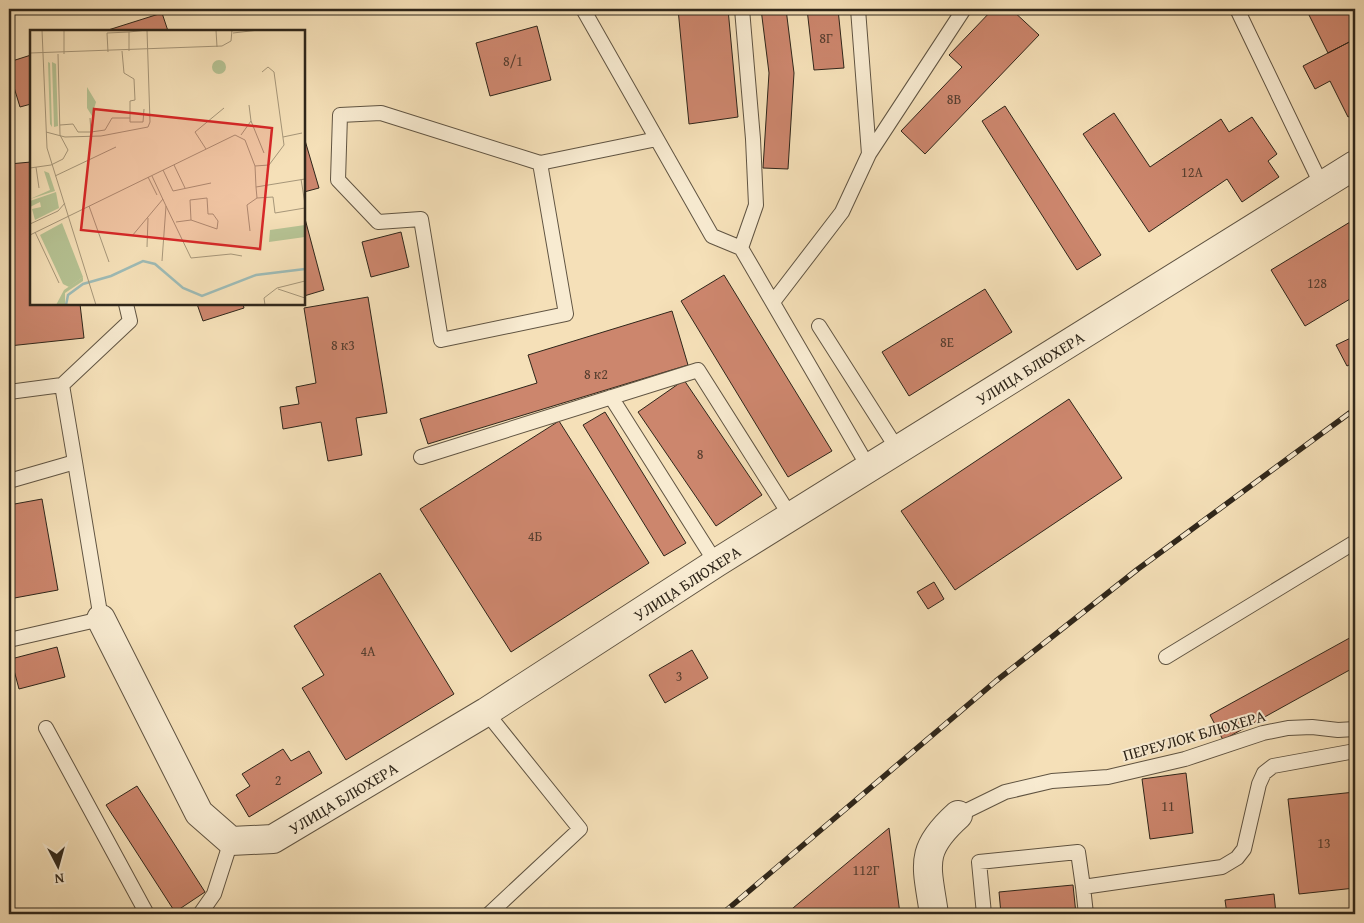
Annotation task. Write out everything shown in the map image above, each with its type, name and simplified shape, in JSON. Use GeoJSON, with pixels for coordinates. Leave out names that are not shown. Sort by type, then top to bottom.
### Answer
{"type":"FeatureCollection","features":[{"type":"Feature","properties":{"kind":"street","name":"УЛИЦА БЛЮХЕРА"},"geometry":{"type":"LineString","coordinates":[[231,841],[274,840],[486,712],[716,563],[1355,165]]}},
{"type":"Feature","properties":{"kind":"street"},"geometry":{"type":"LineString","coordinates":[[101,620],[199,813],[231,841]]}},
{"type":"Feature","properties":{"kind":"street"},"geometry":{"type":"LineString","coordinates":[[934,914],[927,868],[930,846],[942,829],[958,815]]}},
{"type":"Feature","properties":{"kind":"lane"},"geometry":{"type":"LineString","coordinates":[[583,9],[712,236],[741,248],[870,468]]}},
{"type":"Feature","properties":{"kind":"lane"},"geometry":{"type":"LineString","coordinates":[[741,248],[756,205],[753,139],[742,9]]}},
{"type":"Feature","properties":{"kind":"lane"},"geometry":{"type":"LineString","coordinates":[[858,9],[869,154]]}},
{"type":"Feature","properties":{"kind":"lane"},"geometry":{"type":"LineString","coordinates":[[773,302],[842,212],[869,154],[964,9]]}},
{"type":"Feature","properties":{"kind":"lane"},"geometry":{"type":"LineString","coordinates":[[1237,9],[1322,186]]}},
{"type":"Feature","properties":{"kind":"lane"},"geometry":{"type":"LineString","coordinates":[[540,163],[566,314],[441,340],[421,219],[378,222],[338,180],[340,115],[381,112],[540,163],[657,139]]}},
{"type":"Feature","properties":{"kind":"lane"},"geometry":{"type":"LineString","coordinates":[[9,392],[62,385],[130,321],[126,305]]}},
{"type":"Feature","properties":{"kind":"lane"},"geometry":{"type":"LineString","coordinates":[[819,326],[898,450]]}},
{"type":"Feature","properties":{"kind":"lane"},"geometry":{"type":"LineString","coordinates":[[421,457],[698,370],[791,516]]}},
{"type":"Feature","properties":{"kind":"lane"},"geometry":{"type":"LineString","coordinates":[[9,640],[101,620],[62,385]]}},
{"type":"Feature","properties":{"kind":"lane"},"geometry":{"type":"LineString","coordinates":[[611,397],[716,563]]}},
{"type":"Feature","properties":{"kind":"lane"},"geometry":{"type":"LineString","coordinates":[[9,481],[75,462]]}},
{"type":"Feature","properties":{"kind":"lane"},"geometry":{"type":"LineString","coordinates":[[1166,657],[1355,542]]}},
{"type":"Feature","properties":{"kind":"lane"},"geometry":{"type":"LineString","coordinates":[[486,712],[580,829],[489,914]]}},
{"type":"Feature","properties":{"kind":"lane"},"geometry":{"type":"LineString","coordinates":[[46,728],[148,914]]}},
{"type":"Feature","properties":{"kind":"lane","name":"ПЕРЕУЛОК БЛЮХЕРА"},"geometry":{"type":"LineString","coordinates":[[958,815],[1005,792],[1052,781],[1108,777],[1131,772],[1185,759],[1263,733],[1288,728],[1355,730]]}},
{"type":"Feature","properties":{"kind":"lane"},"geometry":{"type":"LineString","coordinates":[[1083,887],[1222,866],[1237,858],[1244,849],[1259,784],[1264,773],[1274,766],[1355,752]]}},
{"type":"Feature","properties":{"kind":"lane"},"geometry":{"type":"LineString","coordinates":[[200,914],[214,894],[231,841]]}},
{"type":"Feature","properties":{"kind":"lane"},"geometry":{"type":"LineString","coordinates":[[984,914],[979,862],[1078,852],[1086,914]]}},
{"type":"Feature","properties":{"kind":"building"},"geometry":{"type":"Polygon","coordinates":[[[678,9],[728,9],[738,117],[689,124],[678,9]]]}},
{"type":"Feature","properties":{"kind":"building"},"geometry":{"type":"Polygon","coordinates":[[[761,9],[786,9],[794,73],[788,169],[763,168],[769,73],[761,9]]]}},
{"type":"Feature","properties":{"kind":"building"},"geometry":{"type":"Polygon","coordinates":[[[807,9],[838,9],[844,68],[814,70],[807,9]]]}},
{"type":"Feature","properties":{"kind":"building"},"geometry":{"type":"Polygon","coordinates":[[[993,9],[1011,9],[1039,35],[925,154],[901,131],[962,67],[949,55],[993,9]]]}},
{"type":"Feature","properties":{"kind":"building"},"geometry":{"type":"Polygon","coordinates":[[[1306,9],[1355,9],[1355,39],[1328,53],[1306,9]]]}},
{"type":"Feature","properties":{"kind":"building"},"geometry":{"type":"Polygon","coordinates":[[[162,13],[168,30],[108,30],[162,13]]]}},
{"type":"Feature","properties":{"kind":"building"},"geometry":{"type":"Polygon","coordinates":[[[537,26],[551,80],[490,96],[476,43],[537,26]]]}},
{"type":"Feature","properties":{"kind":"building"},"geometry":{"type":"Polygon","coordinates":[[[1355,39],[1355,114],[1348,117],[1330,81],[1315,89],[1303,66],[1355,39]]]}},
{"type":"Feature","properties":{"kind":"building"},"geometry":{"type":"Polygon","coordinates":[[[30,55],[30,104],[20,107],[9,71],[9,62],[30,55]]]}},
{"type":"Feature","properties":{"kind":"building"},"geometry":{"type":"Polygon","coordinates":[[[1005,106],[1101,255],[1077,270],[982,121],[1005,106]]]}},
{"type":"Feature","properties":{"kind":"building"},"geometry":{"type":"Polygon","coordinates":[[[1114,113],[1150,167],[1221,119],[1229,132],[1252,117],[1277,154],[1268,161],[1279,177],[1242,202],[1227,179],[1149,232],[1083,134],[1114,113]]]}},
{"type":"Feature","properties":{"kind":"building"},"geometry":{"type":"Polygon","coordinates":[[[305,140],[319,188],[305,192],[305,140]]]}},
{"type":"Feature","properties":{"kind":"building"},"geometry":{"type":"Polygon","coordinates":[[[30,162],[30,305],[80,305],[84,338],[9,346],[9,164],[30,162]]]}},
{"type":"Feature","properties":{"kind":"building"},"geometry":{"type":"Polygon","coordinates":[[[305,219],[324,290],[305,296],[305,219]]]}},
{"type":"Feature","properties":{"kind":"building"},"geometry":{"type":"Polygon","coordinates":[[[1355,219],[1355,296],[1305,326],[1271,270],[1355,219]]]}},
{"type":"Feature","properties":{"kind":"building"},"geometry":{"type":"Polygon","coordinates":[[[401,232],[409,267],[371,277],[362,242],[401,232]]]}},
{"type":"Feature","properties":{"kind":"building"},"geometry":{"type":"Polygon","coordinates":[[[724,275],[832,451],[788,477],[681,301],[724,275]]]}},
{"type":"Feature","properties":{"kind":"building"},"geometry":{"type":"Polygon","coordinates":[[[985,289],[1012,332],[909,396],[882,352],[985,289]]]}},
{"type":"Feature","properties":{"kind":"building"},"geometry":{"type":"Polygon","coordinates":[[[368,297],[387,413],[356,418],[362,455],[328,461],[321,422],[283,429],[280,407],[299,404],[296,387],[316,383],[304,308],[368,297]]]}},
{"type":"Feature","properties":{"kind":"building"},"geometry":{"type":"Polygon","coordinates":[[[197,305],[243,305],[244,308],[203,321],[197,305]]]}},
{"type":"Feature","properties":{"kind":"building"},"geometry":{"type":"Polygon","coordinates":[[[672,311],[688,365],[428,444],[420,419],[537,383],[528,355],[672,311]]]}},
{"type":"Feature","properties":{"kind":"building"},"geometry":{"type":"Polygon","coordinates":[[[1355,336],[1355,362],[1347,366],[1336,345],[1355,336]]]}},
{"type":"Feature","properties":{"kind":"building"},"geometry":{"type":"Polygon","coordinates":[[[684,380],[762,495],[716,526],[638,412],[684,380]]]}},
{"type":"Feature","properties":{"kind":"building"},"geometry":{"type":"Polygon","coordinates":[[[1069,399],[1122,478],[955,590],[901,511],[1069,399]]]}},
{"type":"Feature","properties":{"kind":"building"},"geometry":{"type":"Polygon","coordinates":[[[605,412],[686,543],[664,556],[583,425],[605,412]]]}},
{"type":"Feature","properties":{"kind":"building"},"geometry":{"type":"Polygon","coordinates":[[[559,421],[649,563],[511,652],[420,509],[559,421]]]}},
{"type":"Feature","properties":{"kind":"building"},"geometry":{"type":"Polygon","coordinates":[[[42,499],[58,590],[9,599],[9,505],[42,499]]]}},
{"type":"Feature","properties":{"kind":"building"},"geometry":{"type":"Polygon","coordinates":[[[380,573],[454,694],[346,760],[302,688],[324,675],[294,626],[380,573]]]}},
{"type":"Feature","properties":{"kind":"building"},"geometry":{"type":"Polygon","coordinates":[[[934,582],[944,599],[928,609],[917,592],[934,582]]]}},
{"type":"Feature","properties":{"kind":"building"},"geometry":{"type":"Polygon","coordinates":[[[1355,635],[1355,667],[1223,740],[1210,715],[1355,635]]]}},
{"type":"Feature","properties":{"kind":"building"},"geometry":{"type":"Polygon","coordinates":[[[57,647],[65,677],[19,689],[11,659],[57,647]]]}},
{"type":"Feature","properties":{"kind":"building"},"geometry":{"type":"Polygon","coordinates":[[[692,650],[708,678],[665,703],[649,675],[692,650]]]}},
{"type":"Feature","properties":{"kind":"building"},"geometry":{"type":"Polygon","coordinates":[[[283,749],[291,761],[309,751],[322,773],[249,817],[236,795],[250,786],[242,774],[283,749]]]}},
{"type":"Feature","properties":{"kind":"building"},"geometry":{"type":"Polygon","coordinates":[[[1186,773],[1193,833],[1150,839],[1142,779],[1186,773]]]}},
{"type":"Feature","properties":{"kind":"building"},"geometry":{"type":"Polygon","coordinates":[[[137,786],[205,892],[175,912],[106,805],[137,786]]]}},
{"type":"Feature","properties":{"kind":"building"},"geometry":{"type":"Polygon","coordinates":[[[1355,792],[1355,888],[1299,894],[1288,799],[1355,792]]]}},
{"type":"Feature","properties":{"kind":"building"},"geometry":{"type":"Polygon","coordinates":[[[889,828],[900,914],[787,914],[787,913],[889,828]]]}},
{"type":"Feature","properties":{"kind":"building"},"geometry":{"type":"Polygon","coordinates":[[[1073,885],[1076,914],[1001,914],[999,892],[1073,885]]]}},
{"type":"Feature","properties":{"kind":"building"},"geometry":{"type":"Polygon","coordinates":[[[1274,894],[1276,914],[1227,914],[1225,900],[1274,894]]]}},
{"type":"Feature","properties":{"kind":"railway"},"geometry":{"type":"LineString","coordinates":[[722,914],[996,681],[1138,569],[1355,409]]}}]}
